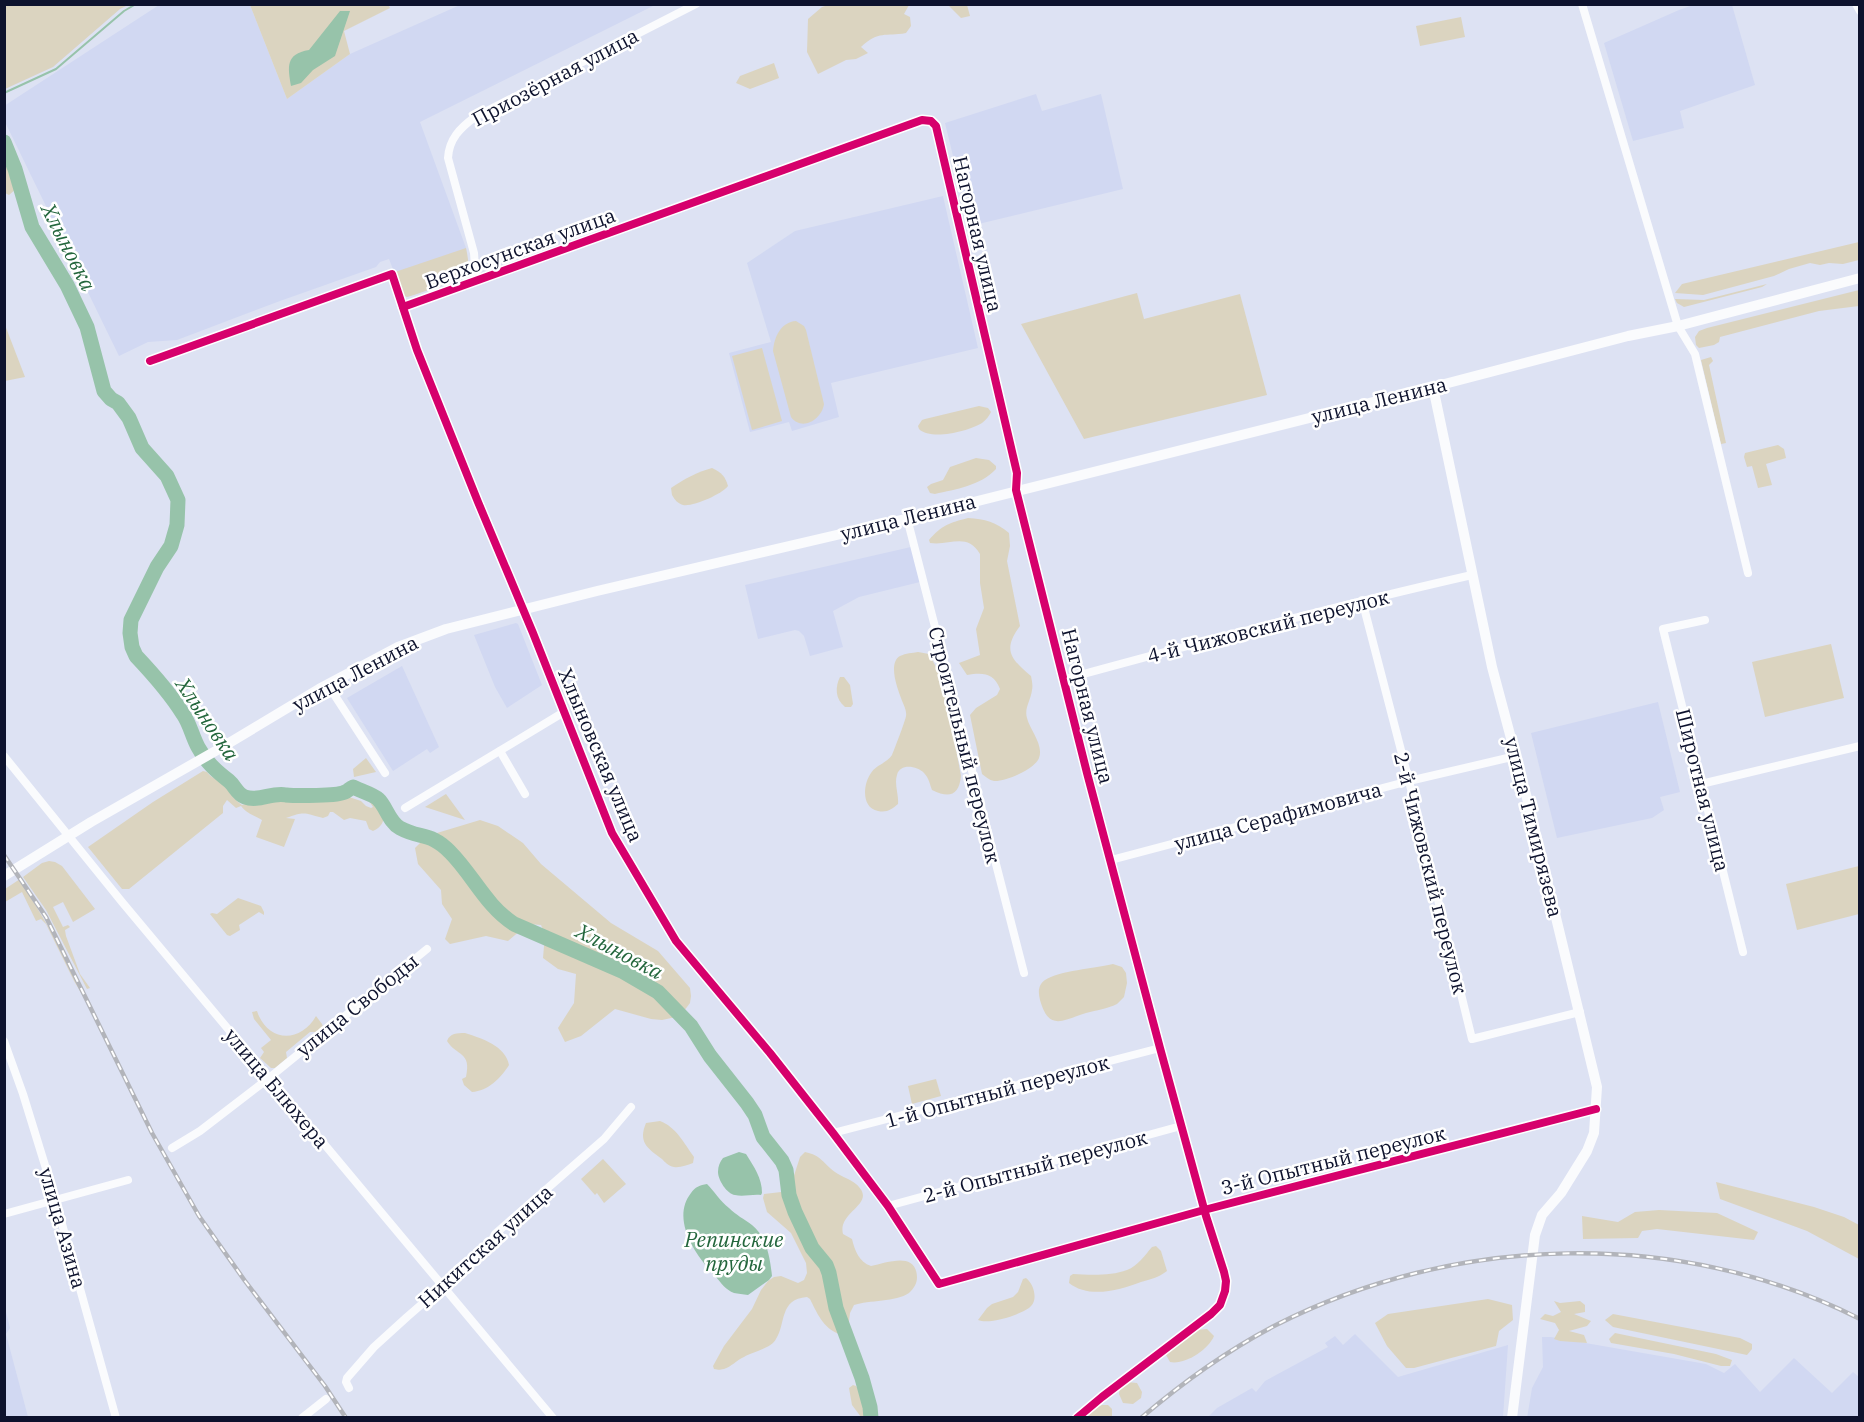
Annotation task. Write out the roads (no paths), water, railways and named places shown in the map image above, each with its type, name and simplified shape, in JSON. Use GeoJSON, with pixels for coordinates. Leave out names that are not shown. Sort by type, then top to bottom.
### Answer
{"type":"FeatureCollection","features":[{"type":"Feature","properties":{"kind":"main road","name":"улица Ленина"},"geometry":{"type":"LineString","coordinates":[[4,876],[328,685],[409,643],[446,629],[907,518],[1628,336],[1678,326],[1860,278]]}},
{"type":"Feature","properties":{"kind":"main road","name":"улица Тимирязева"},"geometry":{"type":"LineString","coordinates":[[1433,387],[1492,667],[1597,1087],[1594,1133],[1587,1151],[1562,1193],[1542,1215],[1535,1235],[1512,1418]]}},
{"type":"Feature","properties":{"kind":"street","name":"Приозёрная улица"},"geometry":{"type":"LineString","coordinates":[[476,281],[474,253],[448,158],[453,139],[461,128],[475,117],[696,4]]}},
{"type":"Feature","properties":{"kind":"street"},"geometry":{"type":"LineString","coordinates":[[1582,4],[1678,326],[1695,354],[1748,573]]}},
{"type":"Feature","properties":{"kind":"street"},"geometry":{"type":"LineString","coordinates":[[1856,4],[1860,11]]}},
{"type":"Feature","properties":{"kind":"street","name":"Верхосунская улица"},"geometry":{"type":"LineString","coordinates":[[150,360],[392,274],[403,307],[922,120]]}},
{"type":"Feature","properties":{"kind":"street","name":"Нагорная улица"},"geometry":{"type":"LineString","coordinates":[[922,120],[931,120],[936,126],[1017,473],[1016,490],[1160,1048],[1204,1210],[1226,1281],[1220,1305],[1212,1314],[1102,1396],[1077,1418]]}},
{"type":"Feature","properties":{"kind":"street","name":"Хлыновская улица"},"geometry":{"type":"LineString","coordinates":[[403,307],[417,350],[612,833],[676,941],[770,1053],[833,1133],[888,1206],[939,1284]]}},
{"type":"Feature","properties":{"kind":"street","name":"Строительный переулок"},"geometry":{"type":"LineString","coordinates":[[907,518],[1024,973]]}},
{"type":"Feature","properties":{"kind":"street","name":"4-й Чижовский переулок"},"geometry":{"type":"LineString","coordinates":[[1065,679],[1362,600],[1472,575]]}},
{"type":"Feature","properties":{"kind":"street","name":"2-й Чижовский переулок"},"geometry":{"type":"LineString","coordinates":[[1362,600],[1472,1039],[1580,1012]]}},
{"type":"Feature","properties":{"kind":"street","name":"Широтная улица"},"geometry":{"type":"LineString","coordinates":[[1705,620],[1663,629],[1743,952]]}},
{"type":"Feature","properties":{"kind":"street"},"geometry":{"type":"LineString","coordinates":[[328,685],[385,773]]}},
{"type":"Feature","properties":{"kind":"street"},"geometry":{"type":"LineString","coordinates":[[405,808],[564,712]]}},
{"type":"Feature","properties":{"kind":"street"},"geometry":{"type":"LineString","coordinates":[[1701,784],[1860,746]]}},
{"type":"Feature","properties":{"kind":"street"},"geometry":{"type":"LineString","coordinates":[[500,751],[525,794]]}},
{"type":"Feature","properties":{"kind":"street","name":"улица Блюхера"},"geometry":{"type":"LineString","coordinates":[[4,756],[552,1418]]}},
{"type":"Feature","properties":{"kind":"street","name":"улица Серафимовича"},"geometry":{"type":"LineString","coordinates":[[1112,860],[1409,781],[1516,756]]}},
{"type":"Feature","properties":{"kind":"street","name":"улица Свободы"},"geometry":{"type":"LineString","coordinates":[[172,1148],[200,1131],[427,949]]}},
{"type":"Feature","properties":{"kind":"street","name":"улица Азина"},"geometry":{"type":"LineString","coordinates":[[4,1041],[23,1094],[55,1200],[116,1418]]}},
{"type":"Feature","properties":{"kind":"street","name":"1-й Опытный переулок"},"geometry":{"type":"LineString","coordinates":[[833,1133],[1160,1048]]}},
{"type":"Feature","properties":{"kind":"street","name":"Никитская улица"},"geometry":{"type":"LineString","coordinates":[[349,1388],[347,1378],[374,1347],[490,1245],[495,1234],[604,1139],[631,1107]]}},
{"type":"Feature","properties":{"kind":"street","name":"3-й Опытный переулок"},"geometry":{"type":"LineString","coordinates":[[939,1284],[1204,1210],[1596,1109]]}},
{"type":"Feature","properties":{"kind":"street","name":"2-й Опытный переулок"},"geometry":{"type":"LineString","coordinates":[[888,1206],[1182,1126]]}},
{"type":"Feature","properties":{"kind":"street"},"geometry":{"type":"LineString","coordinates":[[4,1214],[128,1180]]}},
{"type":"Feature","properties":{"kind":"street"},"geometry":{"type":"LineString","coordinates":[[302,1418],[326,1399]]}},
{"type":"Feature","properties":{"kind":"water"},"geometry":{"type":"Polygon","coordinates":[[[340,11],[350,11],[335,56],[313,70],[301,83],[291,86],[289,67],[292,58],[309,50],[340,11]]]}},
{"type":"Feature","properties":{"kind":"water","name":"Репинские пруды"},"geometry":{"type":"Polygon","coordinates":[[[739,1152],[746,1154],[757,1173],[761,1182],[761,1195],[732,1194],[721,1183],[718,1172],[721,1161],[739,1152]]]}},
{"type":"Feature","properties":{"kind":"water","name":"Репинские пруды"},"geometry":{"type":"Polygon","coordinates":[[[707,1184],[734,1213],[757,1230],[767,1248],[772,1276],[748,1295],[734,1293],[724,1286],[701,1259],[688,1238],[683,1215],[685,1204],[694,1189],[707,1184]]]}},
{"type":"Feature","properties":{"kind":"waterway"},"geometry":{"type":"LineString","coordinates":[[4,93],[56,69],[124,11],[136,4]]}},
{"type":"Feature","properties":{"kind":"waterway","name":"Хлыновка"},"geometry":{"type":"LineString","coordinates":[[4,142],[15,169],[32,227],[67,285],[87,327],[104,391],[118,403],[129,418],[142,448],[167,476],[178,500],[177,525],[171,546],[157,567],[131,620],[130,633],[136,656],[178,706],[204,757],[245,797],[334,794],[345,792],[353,787],[373,796],[381,802],[390,818],[400,828],[437,841],[443,846],[458,861],[495,908],[514,924],[622,971],[658,992],[691,1026],[710,1056],[747,1103],[755,1115],[763,1137],[782,1161],[795,1212],[812,1248],[826,1265],[829,1273],[836,1308],[862,1378],[871,1418]]}},
{"type":"Feature","properties":{"kind":"railway"},"geometry":{"type":"LineString","coordinates":[[4,855],[46,917],[152,1133],[199,1216],[325,1386],[346,1418]]}},
{"type":"Feature","properties":{"kind":"railway"},"geometry":{"type":"LineString","coordinates":[[1141,1418],[1206,1367],[1276,1325],[1345,1295],[1417,1273],[1492,1259],[1567,1253],[1643,1256],[1718,1268],[1790,1289],[1860,1319]]}}]}
